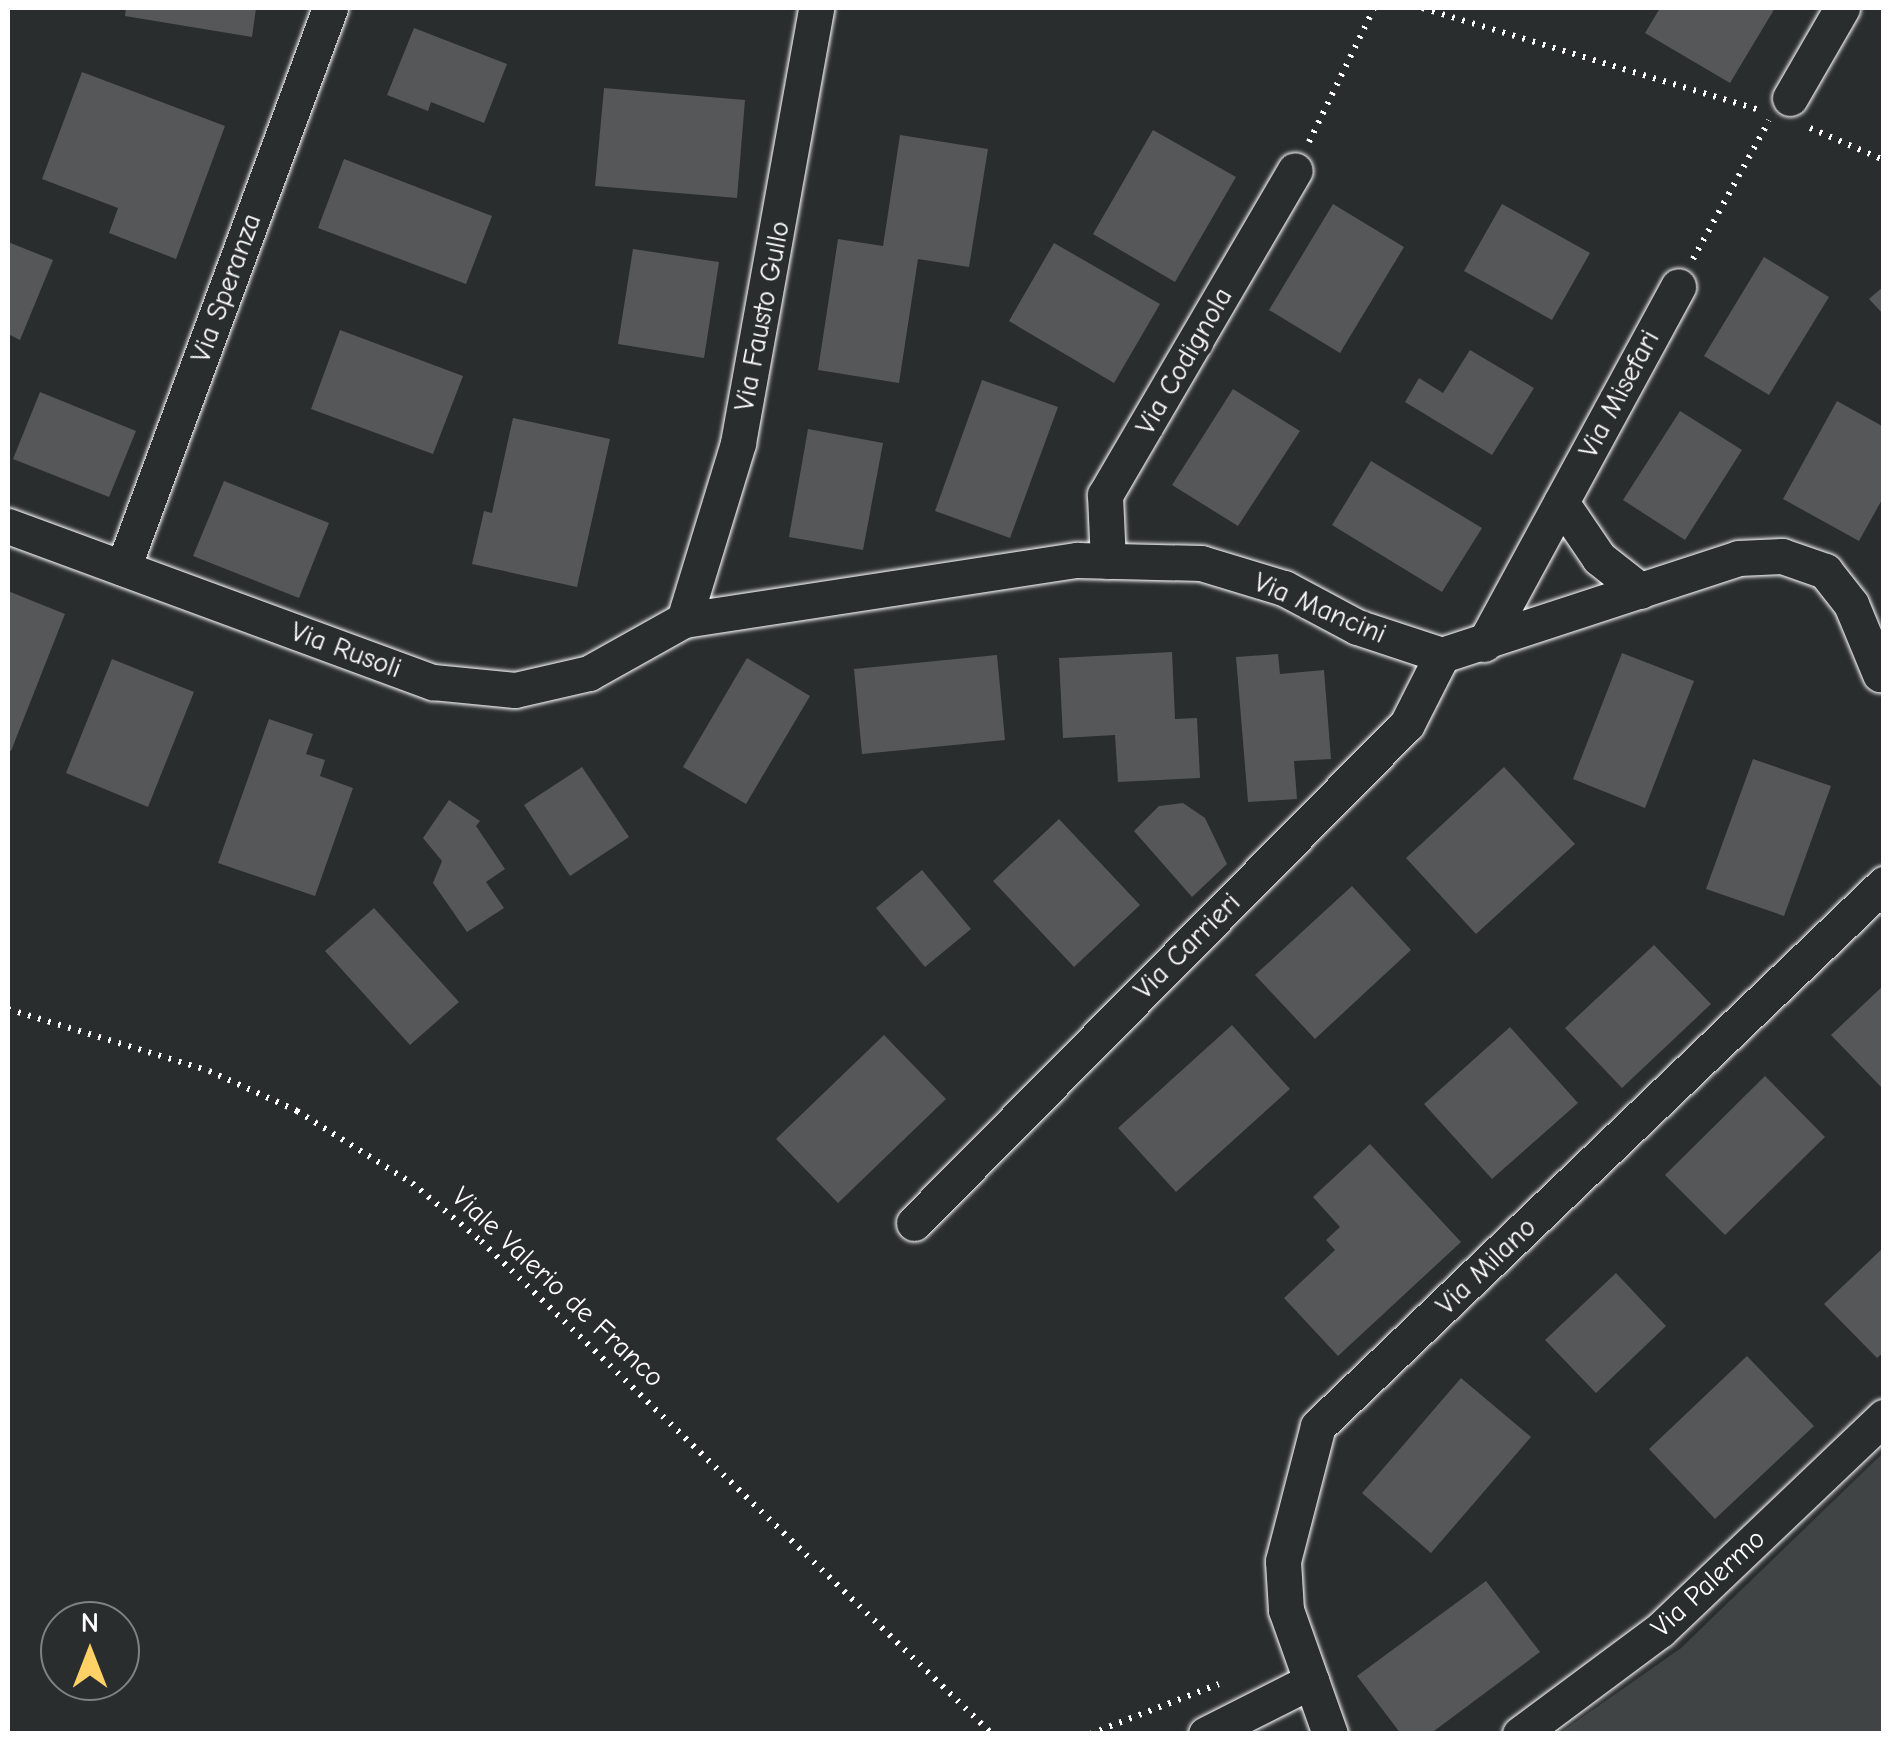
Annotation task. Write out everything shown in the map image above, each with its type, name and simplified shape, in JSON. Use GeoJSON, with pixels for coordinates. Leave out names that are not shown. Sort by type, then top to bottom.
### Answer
{"type":"FeatureCollection","features":[{"type":"Feature","properties":{"kind":"street","name":"Via Speranza"},"geometry":{"type":"LineString","coordinates":[[123,568],[330,8]]}},
{"type":"Feature","properties":{"kind":"street","name":"Via Fausto Gullo"},"geometry":{"type":"LineString","coordinates":[[684,620],[738,443],[816,8]]}},
{"type":"Feature","properties":{"kind":"street"},"geometry":{"type":"LineString","coordinates":[[1781,106],[1842,8]]}},
{"type":"Feature","properties":{"kind":"street","name":"Via Codignola"},"geometry":{"type":"LineString","coordinates":[[1108,561],[1106,495],[1295,170]]}},
{"type":"Feature","properties":{"kind":"street","name":"Via Misefari"},"geometry":{"type":"LineString","coordinates":[[1484,644],[1678,286]]}},
{"type":"Feature","properties":{"kind":"street"},"geometry":{"type":"LineString","coordinates":[[1561,502],[1599,558],[1641,592]]}},
{"type":"Feature","properties":{"kind":"street","name":"Via Rusoli"},"geometry":{"type":"LineString","coordinates":[[8,526],[434,682],[515,690],[588,672],[684,620]]}},
{"type":"Feature","properties":{"kind":"street"},"geometry":{"type":"LineString","coordinates":[[1442,655],[1738,558],[1782,556],[1825,570],[1852,604],[1882,678]]}},
{"type":"Feature","properties":{"kind":"street","name":"Via Mancini"},"geometry":{"type":"LineString","coordinates":[[684,620],[1108,561],[1201,562],[1284,588],[1357,627],[1442,655]]}},
{"type":"Feature","properties":{"kind":"street","name":"Via Carrieri"},"geometry":{"type":"LineString","coordinates":[[914,1223],[1406,724],[1442,655]]}},
{"type":"Feature","properties":{"kind":"street","name":"Via Milano"},"geometry":{"type":"LineString","coordinates":[[1330,1734],[1286,1610],[1283,1561],[1318,1426],[1884,884]]}},
{"type":"Feature","properties":{"kind":"street","name":"Via Palermo"},"geometry":{"type":"LineString","coordinates":[[1520,1734],[1660,1630],[1884,1417]]}},
{"type":"Feature","properties":{"kind":"street"},"geometry":{"type":"LineString","coordinates":[[1206,1734],[1311,1681]]}},
{"type":"Feature","properties":{"kind":"path"},"geometry":{"type":"LineString","coordinates":[[1295,170],[1374,8]]}},
{"type":"Feature","properties":{"kind":"path"},"geometry":{"type":"LineString","coordinates":[[1422,8],[1781,106]]}},
{"type":"Feature","properties":{"kind":"path"},"geometry":{"type":"LineString","coordinates":[[1678,286],[1763,131]]}},
{"type":"Feature","properties":{"kind":"path"},"geometry":{"type":"LineString","coordinates":[[1821,132],[1884,160]]}},
{"type":"Feature","properties":{"kind":"path","name":"Viale Valerio de Franco"},"geometry":{"type":"LineString","coordinates":[[8,1009],[209,1071],[297,1110],[412,1183],[481,1242],[992,1734]]}},
{"type":"Feature","properties":{"kind":"path"},"geometry":{"type":"LineString","coordinates":[[1090,1734],[1235,1678]]}},
{"type":"Feature","properties":{"kind":"shaded area"},"geometry":{"type":"Polygon","coordinates":[[[1883,1453],[1883,1733],[1560,1733],[1681,1648],[1883,1453]]]}},
{"type":"Feature","properties":{"kind":"building"},"geometry":{"type":"Polygon","coordinates":[[[126,8],[256,8],[252,37],[125,16],[126,8]]]}},
{"type":"Feature","properties":{"kind":"building"},"geometry":{"type":"Polygon","coordinates":[[[1660,8],[1775,8],[1730,83],[1645,33],[1660,8]]]}},
{"type":"Feature","properties":{"kind":"building"},"geometry":{"type":"Polygon","coordinates":[[[414,28],[507,64],[484,123],[431,102],[428,111],[387,95],[414,28]]]}},
{"type":"Feature","properties":{"kind":"building"},"geometry":{"type":"Polygon","coordinates":[[[82,72],[225,126],[176,259],[109,233],[118,208],[42,179],[82,72]]]}},
{"type":"Feature","properties":{"kind":"building"},"geometry":{"type":"Polygon","coordinates":[[[604,88],[745,100],[737,198],[595,186],[604,88]]]}},
{"type":"Feature","properties":{"kind":"building"},"geometry":{"type":"Polygon","coordinates":[[[1153,130],[1236,177],[1175,282],[1093,234],[1153,130]]]}},
{"type":"Feature","properties":{"kind":"building"},"geometry":{"type":"Polygon","coordinates":[[[900,135],[988,149],[969,267],[918,259],[899,383],[818,370],[838,239],[883,246],[900,135]]]}},
{"type":"Feature","properties":{"kind":"building"},"geometry":{"type":"Polygon","coordinates":[[[344,159],[492,216],[466,284],[318,228],[344,159]]]}},
{"type":"Feature","properties":{"kind":"building"},"geometry":{"type":"Polygon","coordinates":[[[1333,204],[1404,247],[1340,353],[1269,310],[1333,204]]]}},
{"type":"Feature","properties":{"kind":"building"},"geometry":{"type":"Polygon","coordinates":[[[1502,204],[1590,253],[1552,320],[1464,271],[1502,204]]]}},
{"type":"Feature","properties":{"kind":"building"},"geometry":{"type":"Polygon","coordinates":[[[8,242],[53,260],[20,340],[8,334],[8,242]]]}},
{"type":"Feature","properties":{"kind":"building"},"geometry":{"type":"Polygon","coordinates":[[[1054,243],[1160,304],[1114,383],[1009,321],[1054,243]]]}},
{"type":"Feature","properties":{"kind":"building"},"geometry":{"type":"Polygon","coordinates":[[[633,249],[719,262],[704,358],[618,344],[633,249]]]}},
{"type":"Feature","properties":{"kind":"building"},"geometry":{"type":"Polygon","coordinates":[[[1764,257],[1829,297],[1769,395],[1704,356],[1764,257]]]}},
{"type":"Feature","properties":{"kind":"building"},"geometry":{"type":"Polygon","coordinates":[[[1884,286],[1884,315],[1869,299],[1884,286]]]}},
{"type":"Feature","properties":{"kind":"building"},"geometry":{"type":"Polygon","coordinates":[[[340,330],[463,376],[433,454],[311,409],[340,330]]]}},
{"type":"Feature","properties":{"kind":"building"},"geometry":{"type":"Polygon","coordinates":[[[1470,350],[1534,388],[1492,455],[1405,402],[1419,378],[1443,393],[1470,350]]]}},
{"type":"Feature","properties":{"kind":"building"},"geometry":{"type":"Polygon","coordinates":[[[982,380],[1058,407],[1010,538],[935,511],[982,380]]]}},
{"type":"Feature","properties":{"kind":"building"},"geometry":{"type":"Polygon","coordinates":[[[1233,389],[1300,431],[1238,526],[1172,485],[1233,389]]]}},
{"type":"Feature","properties":{"kind":"building"},"geometry":{"type":"Polygon","coordinates":[[[40,392],[136,431],[109,497],[13,459],[40,392]]]}},
{"type":"Feature","properties":{"kind":"building"},"geometry":{"type":"Polygon","coordinates":[[[1837,401],[1884,427],[1884,496],[1859,541],[1783,499],[1837,401]]]}},
{"type":"Feature","properties":{"kind":"building"},"geometry":{"type":"Polygon","coordinates":[[[1680,411],[1742,450],[1685,540],[1623,500],[1680,411]]]}},
{"type":"Feature","properties":{"kind":"building"},"geometry":{"type":"Polygon","coordinates":[[[513,418],[610,439],[577,587],[472,564],[484,511],[492,513],[513,418]]]}},
{"type":"Feature","properties":{"kind":"building"},"geometry":{"type":"Polygon","coordinates":[[[808,429],[883,443],[863,550],[789,537],[808,429]]]}},
{"type":"Feature","properties":{"kind":"building"},"geometry":{"type":"Polygon","coordinates":[[[1371,461],[1482,528],[1442,592],[1332,525],[1371,461]]]}},
{"type":"Feature","properties":{"kind":"building"},"geometry":{"type":"Polygon","coordinates":[[[224,481],[329,523],[299,598],[193,556],[224,481]]]}},
{"type":"Feature","properties":{"kind":"building"},"geometry":{"type":"Polygon","coordinates":[[[8,591],[65,614],[11,751],[8,750],[8,591]]]}},
{"type":"Feature","properties":{"kind":"building"},"geometry":{"type":"Polygon","coordinates":[[[1172,652],[1175,719],[1197,718],[1200,778],[1118,782],[1115,735],[1063,738],[1059,658],[1172,652]]]}},
{"type":"Feature","properties":{"kind":"building"},"geometry":{"type":"Polygon","coordinates":[[[1622,653],[1694,681],[1645,808],[1573,779],[1622,653]]]}},
{"type":"Feature","properties":{"kind":"building"},"geometry":{"type":"Polygon","coordinates":[[[1278,654],[1280,674],[1324,670],[1331,759],[1294,761],[1297,799],[1248,802],[1236,657],[1278,654]]]}},
{"type":"Feature","properties":{"kind":"building"},"geometry":{"type":"Polygon","coordinates":[[[997,655],[1005,740],[862,754],[854,669],[997,655]]]}},
{"type":"Feature","properties":{"kind":"building"},"geometry":{"type":"Polygon","coordinates":[[[747,658],[810,696],[746,804],[683,767],[747,658]]]}},
{"type":"Feature","properties":{"kind":"building"},"geometry":{"type":"Polygon","coordinates":[[[112,659],[194,692],[148,807],[66,773],[112,659]]]}},
{"type":"Feature","properties":{"kind":"building"},"geometry":{"type":"Polygon","coordinates":[[[269,719],[313,734],[306,754],[325,760],[320,776],[353,788],[315,896],[218,863],[269,719]]]}},
{"type":"Feature","properties":{"kind":"building"},"geometry":{"type":"Polygon","coordinates":[[[1753,759],[1831,786],[1784,916],[1706,889],[1753,759]]]}},
{"type":"Feature","properties":{"kind":"building"},"geometry":{"type":"Polygon","coordinates":[[[582,767],[629,837],[570,876],[524,805],[582,767]]]}},
{"type":"Feature","properties":{"kind":"building"},"geometry":{"type":"Polygon","coordinates":[[[1504,767],[1575,844],[1476,934],[1406,858],[1504,767]]]}},
{"type":"Feature","properties":{"kind":"building"},"geometry":{"type":"Polygon","coordinates":[[[449,800],[480,821],[476,826],[505,869],[486,882],[504,908],[467,932],[433,883],[442,861],[423,838],[449,800]]]}},
{"type":"Feature","properties":{"kind":"building"},"geometry":{"type":"Polygon","coordinates":[[[1183,803],[1205,818],[1227,864],[1192,897],[1134,831],[1159,806],[1183,803]]]}},
{"type":"Feature","properties":{"kind":"building"},"geometry":{"type":"Polygon","coordinates":[[[1059,819],[1140,905],[1074,967],[993,881],[1059,819]]]}},
{"type":"Feature","properties":{"kind":"building"},"geometry":{"type":"Polygon","coordinates":[[[922,870],[971,929],[925,967],[876,908],[922,870]]]}},
{"type":"Feature","properties":{"kind":"building"},"geometry":{"type":"Polygon","coordinates":[[[1352,886],[1411,950],[1315,1039],[1255,975],[1352,886]]]}},
{"type":"Feature","properties":{"kind":"building"},"geometry":{"type":"Polygon","coordinates":[[[374,908],[459,1002],[410,1045],[325,951],[374,908]]]}},
{"type":"Feature","properties":{"kind":"building"},"geometry":{"type":"Polygon","coordinates":[[[1654,945],[1711,1004],[1622,1088],[1565,1028],[1654,945]]]}},
{"type":"Feature","properties":{"kind":"building"},"geometry":{"type":"Polygon","coordinates":[[[1884,985],[1884,1090],[1831,1035],[1884,985]]]}},
{"type":"Feature","properties":{"kind":"building"},"geometry":{"type":"Polygon","coordinates":[[[1232,1025],[1290,1089],[1176,1192],[1118,1128],[1232,1025]]]}},
{"type":"Feature","properties":{"kind":"building"},"geometry":{"type":"Polygon","coordinates":[[[1510,1027],[1578,1103],[1492,1179],[1424,1104],[1510,1027]]]}},
{"type":"Feature","properties":{"kind":"building"},"geometry":{"type":"Polygon","coordinates":[[[884,1035],[946,1099],[838,1203],[776,1139],[884,1035]]]}},
{"type":"Feature","properties":{"kind":"building"},"geometry":{"type":"Polygon","coordinates":[[[1765,1076],[1825,1137],[1725,1235],[1665,1175],[1765,1076]]]}},
{"type":"Feature","properties":{"kind":"building"},"geometry":{"type":"Polygon","coordinates":[[[1370,1144],[1461,1242],[1338,1356],[1284,1298],[1335,1250],[1326,1240],[1340,1227],[1313,1197],[1370,1144]]]}},
{"type":"Feature","properties":{"kind":"building"},"geometry":{"type":"Polygon","coordinates":[[[1884,1247],[1884,1352],[1877,1358],[1824,1304],[1884,1247]]]}},
{"type":"Feature","properties":{"kind":"building"},"geometry":{"type":"Polygon","coordinates":[[[1616,1273],[1666,1326],[1596,1393],[1545,1340],[1616,1273]]]}},
{"type":"Feature","properties":{"kind":"building"},"geometry":{"type":"Polygon","coordinates":[[[1747,1356],[1814,1426],[1715,1519],[1649,1449],[1747,1356]]]}},
{"type":"Feature","properties":{"kind":"building"},"geometry":{"type":"Polygon","coordinates":[[[1461,1378],[1531,1437],[1431,1553],[1362,1493],[1461,1378]]]}},
{"type":"Feature","properties":{"kind":"building"},"geometry":{"type":"Polygon","coordinates":[[[1486,1581],[1540,1652],[1430,1734],[1401,1734],[1357,1676],[1486,1581]]]}}]}
